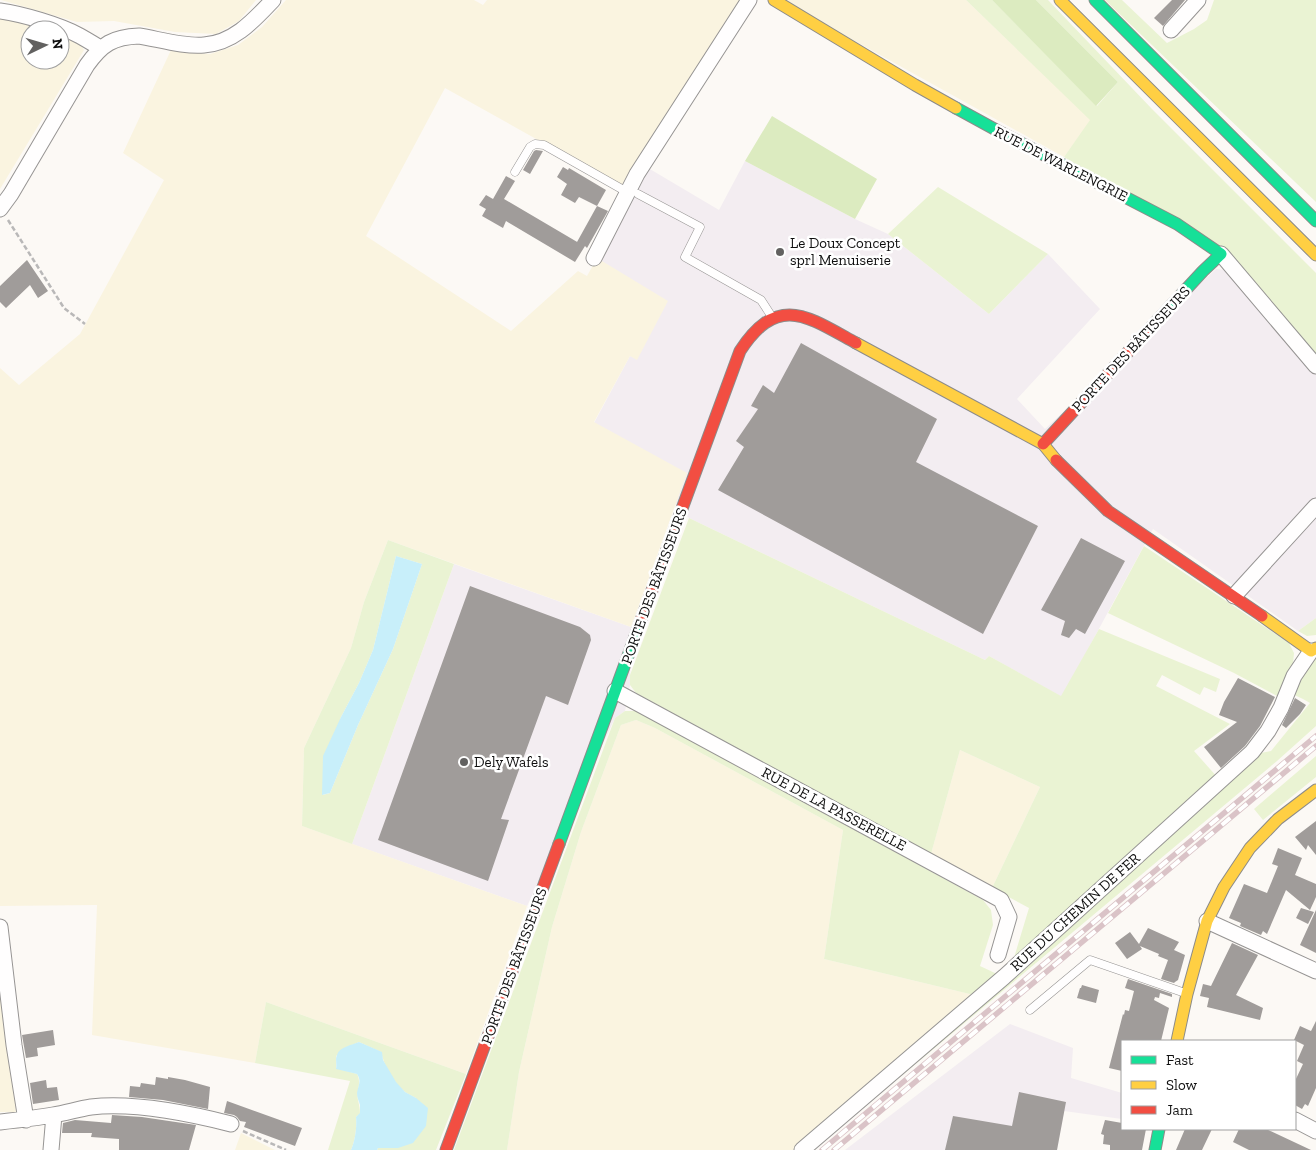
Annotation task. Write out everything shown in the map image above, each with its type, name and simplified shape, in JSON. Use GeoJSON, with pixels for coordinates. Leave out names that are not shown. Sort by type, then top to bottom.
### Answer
{"type":"FeatureCollection","features":[{"type":"Feature","properties":{"kind":"main road","name":"RUE DE WARLENGRIE"},"geometry":{"type":"LineString","coordinates":[[774,0],[915,85],[998,131],[1177,224],[1221,254]]}},
{"type":"Feature","properties":{"kind":"main road"},"geometry":{"type":"LineString","coordinates":[[1060,0],[1316,255]]}},
{"type":"Feature","properties":{"kind":"main road"},"geometry":{"type":"LineString","coordinates":[[1095,0],[1316,221]]}},
{"type":"Feature","properties":{"kind":"main road","name":"PORTE DES BÂTISSEURS"},"geometry":{"type":"LineString","coordinates":[[1043,444],[1221,254]]}},
{"type":"Feature","properties":{"kind":"main road"},"geometry":{"type":"LineString","coordinates":[[772,317],[804,316],[816,320],[1043,444],[1062,467],[1108,511],[1314,649]]}},
{"type":"Feature","properties":{"kind":"main road","name":"PORTE DES BÂTISSEURS"},"geometry":{"type":"LineString","coordinates":[[446,1150],[740,351],[758,326],[772,317]]}},
{"type":"Feature","properties":{"kind":"main road"},"geometry":{"type":"LineString","coordinates":[[1177,1040],[1186,994],[1207,922],[1224,887],[1250,848],[1278,819],[1316,790]]}},
{"type":"Feature","properties":{"kind":"main road"},"geometry":{"type":"LineString","coordinates":[[1154,1150],[1159,1130]]}},
{"type":"Feature","properties":{"kind":"street"},"geometry":{"type":"LineString","coordinates":[[0,209],[11,194],[87,66],[100,48],[115,40],[132,36],[203,46],[222,42],[240,32],[274,0]]}},
{"type":"Feature","properties":{"kind":"street"},"geometry":{"type":"LineString","coordinates":[[594,258],[633,193],[650,153],[749,0]]}},
{"type":"Feature","properties":{"kind":"street"},"geometry":{"type":"LineString","coordinates":[[1171,30],[1198,0]]}},
{"type":"Feature","properties":{"kind":"street"},"geometry":{"type":"LineString","coordinates":[[0,11],[58,27],[79,35],[100,48]]}},
{"type":"Feature","properties":{"kind":"street","name":"RUE DE WARLENGRIE"},"geometry":{"type":"LineString","coordinates":[[1221,254],[1316,366]]}},
{"type":"Feature","properties":{"kind":"street"},"geometry":{"type":"LineString","coordinates":[[1234,596],[1316,506]]}},
{"type":"Feature","properties":{"kind":"street","name":"RUE DU CHEMIN DE FER"},"geometry":{"type":"LineString","coordinates":[[802,1150],[1004,977],[1252,752],[1268,731],[1281,708],[1294,676],[1314,649]]}},
{"type":"Feature","properties":{"kind":"street","name":"RUE DE LA PASSERELLE"},"geometry":{"type":"LineString","coordinates":[[615,691],[1002,900],[1009,917],[998,955]]}},
{"type":"Feature","properties":{"kind":"street"},"geometry":{"type":"LineString","coordinates":[[1207,922],[1316,971]]}},
{"type":"Feature","properties":{"kind":"street"},"geometry":{"type":"LineString","coordinates":[[0,927],[14,1045],[26,1120]]}},
{"type":"Feature","properties":{"kind":"street"},"geometry":{"type":"LineString","coordinates":[[0,1122],[26,1120],[92,1107],[128,1107],[185,1113],[231,1124]]}},
{"type":"Feature","properties":{"kind":"street"},"geometry":{"type":"LineString","coordinates":[[51,1150],[54,1115]]}},
{"type":"Feature","properties":{"kind":"street"},"geometry":{"type":"LineString","coordinates":[[1296,1120],[1315,1126]]}},
{"type":"Feature","properties":{"kind":"lane"},"geometry":{"type":"LineString","coordinates":[[515,172],[530,147],[535,144],[544,145],[700,227],[684,257],[761,300],[772,317]]}},
{"type":"Feature","properties":{"kind":"lane"},"geometry":{"type":"LineString","coordinates":[[1030,1010],[1090,960],[1186,994]]}},
{"type":"Feature","properties":{"kind":"path"},"geometry":{"type":"LineString","coordinates":[[0,209],[64,308],[85,324]]}},
{"type":"Feature","properties":{"kind":"path"},"geometry":{"type":"LineString","coordinates":[[231,1124],[246,1133],[286,1150]]}},
{"type":"Feature","properties":{"kind":"shaded area"},"geometry":{"type":"Polygon","coordinates":[[[1,0],[256,0],[239,21],[216,34],[175,32],[114,21],[77,22],[1,0]]]}},
{"type":"Feature","properties":{"kind":"shaded area"},"geometry":{"type":"Polygon","coordinates":[[[286,0],[474,0],[483,5],[487,0],[744,0],[622,187],[445,88],[366,236],[511,331],[578,271],[587,276],[597,258],[668,301],[637,360],[630,356],[594,422],[687,473],[631,627],[388,540],[364,602],[351,648],[304,748],[302,826],[527,906],[466,1074],[266,1002],[255,1063],[92,1035],[97,905],[0,906],[0,368],[19,385],[80,334],[164,180],[123,153],[171,50],[210,54],[238,45],[262,27],[286,0]]]}},
{"type":"Feature","properties":{"kind":"shaded area"},"geometry":{"type":"Polygon","coordinates":[[[781,0],[966,0],[1091,120],[1064,157],[781,0]]]}},
{"type":"Feature","properties":{"kind":"shaded area"},"geometry":{"type":"Polygon","coordinates":[[[0,15],[20,21],[20,70],[70,70],[70,36],[76,38],[84,50],[0,189],[0,15]]]}},
{"type":"Feature","properties":{"kind":"shaded area"},"geometry":{"type":"Polygon","coordinates":[[[745,161],[855,219],[888,234],[989,314],[1048,254],[1100,309],[1017,399],[1045,429],[1216,269],[1227,270],[1316,371],[1316,618],[1298,631],[1153,529],[1062,697],[989,656],[985,660],[689,518],[594,423],[630,356],[637,359],[597,258],[622,187],[638,162],[719,210],[745,161]]]}},
{"type":"Feature","properties":{"kind":"shaded area"},"geometry":{"type":"Polygon","coordinates":[[[454,564],[631,627],[630,685],[625,711],[615,718],[527,906],[352,844],[454,564]]]}},
{"type":"Feature","properties":{"kind":"shaded area"},"geometry":{"type":"Polygon","coordinates":[[[636,720],[655,728],[843,830],[824,959],[978,996],[793,1150],[507,1150],[519,1072],[552,927],[581,832],[621,725],[636,720]]]}},
{"type":"Feature","properties":{"kind":"shaded area"},"geometry":{"type":"Polygon","coordinates":[[[960,750],[1040,787],[992,888],[931,854],[960,750]]]}},
{"type":"Feature","properties":{"kind":"shaded area"},"geometry":{"type":"Polygon","coordinates":[[[0,966],[10,1045],[16,1112],[0,1112],[0,966]]]}},
{"type":"Feature","properties":{"kind":"shaded area"},"geometry":{"type":"Polygon","coordinates":[[[1010,1024],[1073,1048],[1071,1078],[1121,1093],[1121,1119],[1064,1111],[1057,1150],[845,1150],[1010,1024]]]}},
{"type":"Feature","properties":{"kind":"shaded area"},"geometry":{"type":"Polygon","coordinates":[[[241,1133],[275,1150],[235,1150],[241,1133]]]}},
{"type":"Feature","properties":{"kind":"green space"},"geometry":{"type":"Polygon","coordinates":[[[966,0],[992,0],[1097,106],[1118,82],[1036,0],[1048,0],[1152,109],[1316,273],[1316,356],[1240,265],[1064,157],[1090,120],[966,0]]]}},
{"type":"Feature","properties":{"kind":"green space"},"geometry":{"type":"Polygon","coordinates":[[[992,0],[1036,0],[1118,82],[1096,106],[992,0]]]}},
{"type":"Feature","properties":{"kind":"green space"},"geometry":{"type":"Polygon","coordinates":[[[1105,0],[1122,0],[1167,43],[1207,20],[1214,0],[1316,0],[1316,202],[1105,0]]]}},
{"type":"Feature","properties":{"kind":"green space"},"geometry":{"type":"Polygon","coordinates":[[[772,116],[877,179],[855,219],[745,161],[772,116]]]}},
{"type":"Feature","properties":{"kind":"green space"},"geometry":{"type":"Polygon","coordinates":[[[938,187],[1048,254],[989,314],[888,234],[938,187]]]}},
{"type":"Feature","properties":{"kind":"green space"},"geometry":{"type":"Polygon","coordinates":[[[689,518],[985,660],[989,656],[1061,696],[1099,629],[1220,679],[1216,692],[1204,687],[1200,695],[1162,675],[1156,686],[1230,724],[1194,751],[1218,778],[978,996],[824,959],[843,830],[655,728],[636,720],[621,725],[581,832],[552,927],[519,1072],[507,1150],[454,1150],[615,718],[625,711],[637,711],[983,900],[991,910],[993,925],[980,966],[997,974],[1013,961],[1029,908],[992,888],[1040,787],[960,750],[931,854],[636,693],[630,685],[630,675],[689,518]]]}},
{"type":"Feature","properties":{"kind":"green space"},"geometry":{"type":"Polygon","coordinates":[[[388,540],[454,564],[352,844],[302,826],[304,748],[351,648],[364,602],[388,540]],[[396,556],[373,650],[359,683],[341,717],[323,795],[330,793],[358,725],[393,649],[422,564],[396,556]]]}},
{"type":"Feature","properties":{"kind":"green space"},"geometry":{"type":"Polygon","coordinates":[[[1144,546],[1289,643],[1294,653],[1293,664],[1279,697],[1234,673],[1108,613],[1144,546]]]}},
{"type":"Feature","properties":{"kind":"green space"},"geometry":{"type":"Polygon","coordinates":[[[1316,618],[1316,635],[1307,636],[1298,631],[1316,618]]]}},
{"type":"Feature","properties":{"kind":"green space"},"geometry":{"type":"Polygon","coordinates":[[[1316,658],[1316,726],[1277,761],[813,1150],[1261,753],[1271,751],[1310,703],[1290,693],[1304,671],[1316,658]]]}},
{"type":"Feature","properties":{"kind":"green space"},"geometry":{"type":"Polygon","coordinates":[[[1316,756],[1316,777],[1263,820],[1254,809],[1316,756]]]}},
{"type":"Feature","properties":{"kind":"green space"},"geometry":{"type":"Polygon","coordinates":[[[266,1002],[466,1074],[436,1150],[377,1150],[378,1148],[398,1148],[416,1098],[405,1092],[393,1079],[381,1052],[359,1042],[336,1056],[336,1068],[357,1074],[358,1077],[360,1114],[356,1117],[354,1142],[351,1150],[328,1150],[350,1081],[255,1063],[266,1002]]]}},
{"type":"Feature","properties":{"kind":"water"},"geometry":{"type":"Polygon","coordinates":[[[396,556],[422,564],[393,649],[358,725],[330,793],[322,795],[323,756],[373,650],[396,556]]]}},
{"type":"Feature","properties":{"kind":"water"},"geometry":{"type":"Polygon","coordinates":[[[359,1042],[382,1052],[383,1060],[396,1082],[405,1092],[428,1108],[426,1126],[413,1143],[398,1148],[351,1150],[354,1142],[356,1117],[360,1113],[357,1093],[359,1079],[357,1074],[336,1069],[336,1058],[340,1050],[359,1042]]]}},
{"type":"Feature","properties":{"kind":"building"},"geometry":{"type":"Polygon","coordinates":[[[1172,0],[1185,0],[1163,26],[1154,18],[1172,0]]]}},
{"type":"Feature","properties":{"kind":"building"},"geometry":{"type":"Polygon","coordinates":[[[536,150],[543,151],[530,174],[523,170],[536,150]]]}},
{"type":"Feature","properties":{"kind":"building"},"geometry":{"type":"Polygon","coordinates":[[[563,167],[568,170],[569,168],[606,190],[597,206],[579,197],[575,203],[561,195],[567,184],[557,177],[563,167]]]}},
{"type":"Feature","properties":{"kind":"building"},"geometry":{"type":"Polygon","coordinates":[[[506,176],[515,181],[504,199],[577,242],[597,206],[608,211],[587,248],[585,246],[575,262],[506,221],[503,228],[482,216],[486,209],[479,205],[486,195],[493,199],[506,176]]]}},
{"type":"Feature","properties":{"kind":"building"},"geometry":{"type":"Polygon","coordinates":[[[27,260],[48,291],[38,298],[30,285],[6,308],[0,302],[0,286],[27,260]]]}},
{"type":"Feature","properties":{"kind":"building"},"geometry":{"type":"Polygon","coordinates":[[[801,343],[937,419],[916,462],[1038,526],[983,634],[718,490],[744,447],[736,441],[758,409],[751,406],[763,385],[774,393],[801,343]]]}},
{"type":"Feature","properties":{"kind":"building"},"geometry":{"type":"Polygon","coordinates":[[[1081,538],[1125,561],[1085,634],[1076,629],[1069,638],[1061,635],[1065,621],[1041,610],[1081,538]]]}},
{"type":"Feature","properties":{"kind":"building","name":"Dely Wafels"},"geometry":{"type":"Polygon","coordinates":[[[470,586],[580,627],[590,635],[591,640],[568,705],[546,696],[501,819],[509,820],[488,881],[378,840],[470,586]]]}},
{"type":"Feature","properties":{"kind":"building"},"geometry":{"type":"Polygon","coordinates":[[[1238,678],[1275,697],[1260,726],[1245,746],[1221,768],[1204,747],[1237,722],[1219,715],[1238,678]]]}},
{"type":"Feature","properties":{"kind":"building"},"geometry":{"type":"Polygon","coordinates":[[[1295,698],[1306,705],[1286,728],[1282,725],[1295,698]]]}},
{"type":"Feature","properties":{"kind":"building"},"geometry":{"type":"Polygon","coordinates":[[[1316,821],[1316,855],[1308,845],[1306,850],[1295,837],[1316,821]]]}},
{"type":"Feature","properties":{"kind":"building"},"geometry":{"type":"Polygon","coordinates":[[[1278,848],[1302,858],[1295,875],[1316,884],[1316,897],[1310,910],[1286,890],[1267,934],[1263,931],[1261,935],[1240,926],[1241,923],[1229,918],[1244,884],[1267,893],[1278,866],[1272,864],[1278,848]]]}},
{"type":"Feature","properties":{"kind":"building"},"geometry":{"type":"Polygon","coordinates":[[[1301,908],[1314,912],[1308,924],[1296,918],[1301,908]]]}},
{"type":"Feature","properties":{"kind":"building"},"geometry":{"type":"Polygon","coordinates":[[[1316,910],[1316,953],[1300,945],[1316,910]]]}},
{"type":"Feature","properties":{"kind":"building"},"geometry":{"type":"Polygon","coordinates":[[[1148,928],[1179,942],[1174,950],[1185,955],[1178,980],[1174,983],[1161,979],[1168,960],[1140,946],[1142,949],[1127,959],[1115,943],[1130,932],[1139,944],[1148,928]]]}},
{"type":"Feature","properties":{"kind":"building"},"geometry":{"type":"Polygon","coordinates":[[[1232,943],[1258,955],[1236,995],[1263,1008],[1260,1020],[1207,1007],[1209,998],[1200,996],[1203,984],[1211,986],[1232,943]]]}},
{"type":"Feature","properties":{"kind":"building"},"geometry":{"type":"Polygon","coordinates":[[[1128,979],[1172,994],[1172,997],[1160,993],[1159,998],[1155,997],[1154,1000],[1169,1008],[1161,1040],[1121,1040],[1121,1071],[1109,1068],[1123,1014],[1125,1010],[1129,1011],[1134,991],[1125,988],[1128,979]]]}},
{"type":"Feature","properties":{"kind":"building"},"geometry":{"type":"Polygon","coordinates":[[[1082,985],[1099,990],[1096,1003],[1077,998],[1082,985]]]}},
{"type":"Feature","properties":{"kind":"building"},"geometry":{"type":"Polygon","coordinates":[[[1316,1021],[1316,1088],[1308,1106],[1305,1104],[1302,1109],[1296,1106],[1296,1079],[1303,1064],[1297,1061],[1304,1045],[1294,1040],[1300,1026],[1311,1031],[1316,1021]]]}},
{"type":"Feature","properties":{"kind":"building"},"geometry":{"type":"Polygon","coordinates":[[[53,1030],[55,1045],[37,1048],[38,1056],[26,1058],[22,1035],[53,1030]]]}},
{"type":"Feature","properties":{"kind":"building"},"geometry":{"type":"Polygon","coordinates":[[[156,1077],[185,1080],[210,1087],[208,1109],[163,1100],[129,1097],[130,1086],[140,1087],[141,1083],[155,1085],[156,1077]]]}},
{"type":"Feature","properties":{"kind":"building"},"geometry":{"type":"Polygon","coordinates":[[[46,1080],[47,1088],[57,1087],[59,1100],[33,1104],[30,1083],[46,1080]]]}},
{"type":"Feature","properties":{"kind":"building"},"geometry":{"type":"Polygon","coordinates":[[[1019,1092],[1066,1102],[1057,1150],[945,1150],[953,1116],[1012,1126],[1019,1092]]]}},
{"type":"Feature","properties":{"kind":"building"},"geometry":{"type":"Polygon","coordinates":[[[227,1101],[302,1128],[295,1146],[244,1127],[246,1122],[240,1121],[234,1115],[224,1113],[227,1101]]]}},
{"type":"Feature","properties":{"kind":"building"},"geometry":{"type":"Polygon","coordinates":[[[112,1115],[142,1117],[196,1125],[189,1150],[119,1150],[119,1139],[91,1137],[92,1133],[62,1133],[63,1123],[75,1120],[111,1123],[112,1115]]]}},
{"type":"Feature","properties":{"kind":"building"},"geometry":{"type":"Polygon","coordinates":[[[1105,1120],[1121,1123],[1121,1130],[1146,1130],[1142,1150],[1110,1150],[1110,1145],[1103,1144],[1104,1135],[1101,1134],[1105,1120]]]}},
{"type":"Feature","properties":{"kind":"building"},"geometry":{"type":"Polygon","coordinates":[[[1185,1130],[1212,1130],[1202,1150],[1176,1150],[1185,1130]]]}},
{"type":"Feature","properties":{"kind":"building"},"geometry":{"type":"Polygon","coordinates":[[[1239,1130],[1268,1130],[1311,1150],[1249,1150],[1233,1142],[1239,1130]]]}},
{"type":"Feature","properties":{"kind":"railway"},"geometry":{"type":"LineString","coordinates":[[822,1150],[1316,736]]}},
{"type":"Feature","properties":{"kind":"railway"},"geometry":{"type":"LineString","coordinates":[[834,1150],[1316,746]]}},
{"type":"Feature","properties":{"kind":"traffic: fast"},"geometry":{"type":"LineString","coordinates":[[1095,0],[1316,221]]}},
{"type":"Feature","properties":{"kind":"traffic: fast"},"geometry":{"type":"LineString","coordinates":[[956,108],[1177,224],[1221,254],[1153,325]]}},
{"type":"Feature","properties":{"kind":"traffic: fast"},"geometry":{"type":"LineString","coordinates":[[559,844],[640,623]]}},
{"type":"Feature","properties":{"kind":"traffic: fast"},"geometry":{"type":"LineString","coordinates":[[1155,1150],[1159,1130]]}},
{"type":"Feature","properties":{"kind":"traffic: slow"},"geometry":{"type":"LineString","coordinates":[[774,0],[956,108]]}},
{"type":"Feature","properties":{"kind":"traffic: slow"},"geometry":{"type":"LineString","coordinates":[[1060,0],[1316,255]]}},
{"type":"Feature","properties":{"kind":"traffic: slow"},"geometry":{"type":"LineString","coordinates":[[856,343],[1043,444],[1056,460]]}},
{"type":"Feature","properties":{"kind":"traffic: slow"},"geometry":{"type":"LineString","coordinates":[[1262,616],[1311,651],[1316,648]]}},
{"type":"Feature","properties":{"kind":"traffic: slow"},"geometry":{"type":"LineString","coordinates":[[1177,1040],[1187,994],[1207,921],[1224,887],[1250,848],[1278,819],[1316,790]]}},
{"type":"Feature","properties":{"kind":"traffic: jam"},"geometry":{"type":"LineString","coordinates":[[640,623],[740,351],[754,333],[767,321],[780,316],[794,315],[808,318],[856,343]]}},
{"type":"Feature","properties":{"kind":"traffic: jam"},"geometry":{"type":"LineString","coordinates":[[1043,444],[1153,325]]}},
{"type":"Feature","properties":{"kind":"traffic: jam"},"geometry":{"type":"LineString","coordinates":[[1056,460],[1108,511],[1262,616]]}},
{"type":"Feature","properties":{"kind":"traffic: jam"},"geometry":{"type":"LineString","coordinates":[[446,1150],[559,844]]}},
{"type":"Feature","properties":{"kind":"place","name":"Le Doux Concept sprl Menuiserie"},"geometry":{"type":"Point","coordinates":[780,252]}},
{"type":"Feature","properties":{"kind":"place","name":"Dely Wafels"},"geometry":{"type":"Point","coordinates":[464,762]}}]}
